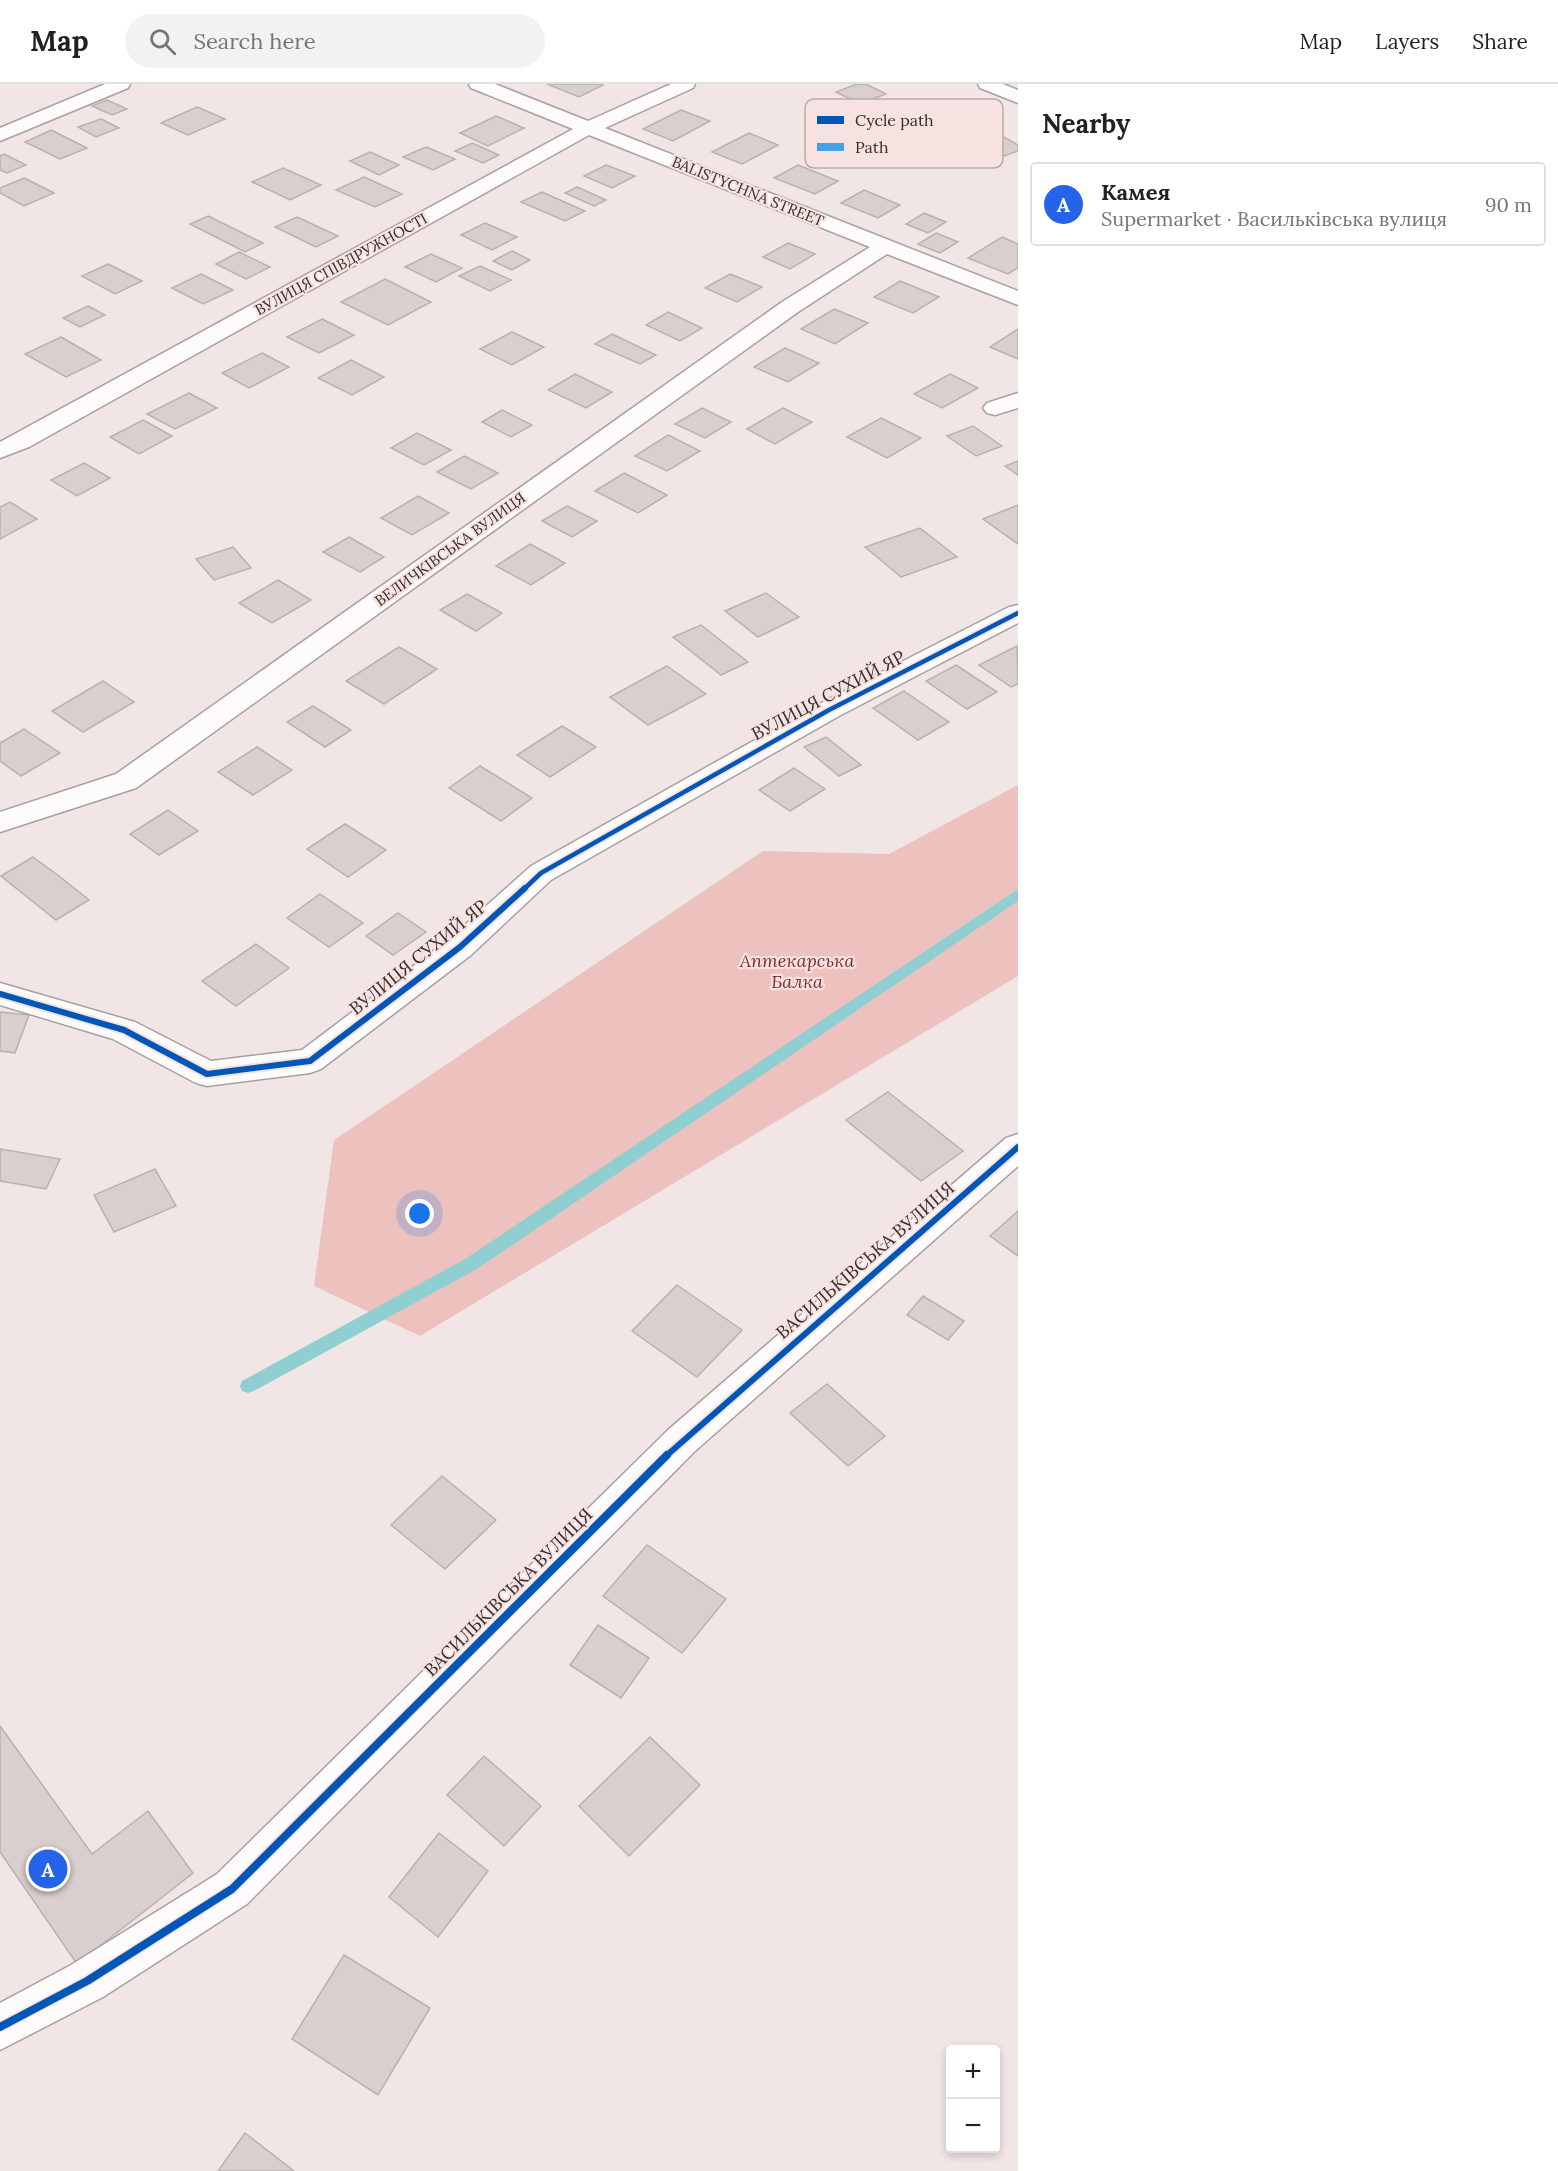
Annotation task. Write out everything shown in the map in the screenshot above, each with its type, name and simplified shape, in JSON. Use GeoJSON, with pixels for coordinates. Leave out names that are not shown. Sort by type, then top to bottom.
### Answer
{"type":"FeatureCollection","features":[{"type":"Feature","properties":{"kind":"street"},"geometry":{"type":"LineString","coordinates":[[0,135],[121,84]]}},
{"type":"Feature","properties":{"kind":"street","name":"BALISTYCHNA STREET"},"geometry":{"type":"LineString","coordinates":[[478,84],[1018,298]]}},
{"type":"Feature","properties":{"kind":"street","name":"ВУЛИЦЯ СПІВДРУЖНОСТІ"},"geometry":{"type":"LineString","coordinates":[[0,451],[21,442],[588,128],[686,84]]}},
{"type":"Feature","properties":{"kind":"street"},"geometry":{"type":"LineString","coordinates":[[987,84],[1018,97]]}},
{"type":"Feature","properties":{"kind":"street","name":"ВЕЛИЧКІВСЬКА ВУЛИЦЯ"},"geometry":{"type":"LineString","coordinates":[[0,822],[126,781],[790,307],[886,246]]}},
{"type":"Feature","properties":{"kind":"street"},"geometry":{"type":"LineString","coordinates":[[995,408],[1018,399]]}},
{"type":"Feature","properties":{"kind":"street","name":"ВУЛИЦЯ СУХИЙ ЯР"},"geometry":{"type":"LineString","coordinates":[[0,994],[124,1030],[207,1074],[310,1061],[460,947],[541,873],[829,710],[1018,613]]}},
{"type":"Feature","properties":{"kind":"street","name":"ВАСИЛЬКІВСЬКА ВУЛИЦЯ"},"geometry":{"type":"LineString","coordinates":[[0,2027],[87,1982],[232,1889],[681,1441],[1018,1147]]}},
{"type":"Feature","properties":{"kind":"green space","name":"Аптекарська Балка"},"geometry":{"type":"Polygon","coordinates":[[[1018,785],[1018,976],[420,1336],[314,1286],[334,1140],[763,851],[889,854],[1018,785]]]}},
{"type":"Feature","properties":{"kind":"building"},"geometry":{"type":"Polygon","coordinates":[[[547,84],[601,84],[603,85],[579,97],[547,84]]]}},
{"type":"Feature","properties":{"kind":"building"},"geometry":{"type":"Polygon","coordinates":[[[857,84],[866,84],[886,94],[873,99],[850,99],[836,92],[857,84]]]}},
{"type":"Feature","properties":{"kind":"building"},"geometry":{"type":"Polygon","coordinates":[[[107,100],[127,109],[112,115],[92,106],[107,100]]]}},
{"type":"Feature","properties":{"kind":"building"},"geometry":{"type":"Polygon","coordinates":[[[197,107],[225,119],[188,135],[161,123],[197,107]]]}},
{"type":"Feature","properties":{"kind":"building"},"geometry":{"type":"Polygon","coordinates":[[[681,110],[710,121],[673,141],[643,129],[681,110]]]}},
{"type":"Feature","properties":{"kind":"building"},"geometry":{"type":"Polygon","coordinates":[[[496,116],[524,128],[488,146],[460,133],[496,116]]]}},
{"type":"Feature","properties":{"kind":"building"},"geometry":{"type":"Polygon","coordinates":[[[101,119],[119,128],[96,137],[78,127],[101,119]]]}},
{"type":"Feature","properties":{"kind":"building"},"geometry":{"type":"Polygon","coordinates":[[[51,130],[87,148],[60,159],[25,142],[51,130]]]}},
{"type":"Feature","properties":{"kind":"building"},"geometry":{"type":"Polygon","coordinates":[[[749,133],[778,145],[742,164],[712,152],[749,133]]]}},
{"type":"Feature","properties":{"kind":"building"},"geometry":{"type":"Polygon","coordinates":[[[1003,137],[1018,145],[1018,151],[1003,156],[1003,137]]]}},
{"type":"Feature","properties":{"kind":"building"},"geometry":{"type":"Polygon","coordinates":[[[472,143],[499,155],[483,163],[455,151],[472,143]]]}},
{"type":"Feature","properties":{"kind":"building"},"geometry":{"type":"Polygon","coordinates":[[[426,147],[455,159],[433,170],[403,157],[426,147]]]}},
{"type":"Feature","properties":{"kind":"building"},"geometry":{"type":"Polygon","coordinates":[[[370,152],[399,165],[379,175],[350,161],[370,152]]]}},
{"type":"Feature","properties":{"kind":"building"},"geometry":{"type":"Polygon","coordinates":[[[4,154],[26,165],[7,173],[0,170],[0,156],[4,154]]]}},
{"type":"Feature","properties":{"kind":"building"},"geometry":{"type":"Polygon","coordinates":[[[606,165],[635,176],[612,188],[584,176],[606,165]]]}},
{"type":"Feature","properties":{"kind":"building"},"geometry":{"type":"Polygon","coordinates":[[[798,165],[838,181],[815,194],[774,178],[798,165]]]}},
{"type":"Feature","properties":{"kind":"building"},"geometry":{"type":"Polygon","coordinates":[[[283,168],[321,185],[290,200],[252,182],[283,168]]]}},
{"type":"Feature","properties":{"kind":"building"},"geometry":{"type":"Polygon","coordinates":[[[364,177],[402,194],[375,207],[336,190],[364,177]]]}},
{"type":"Feature","properties":{"kind":"building"},"geometry":{"type":"Polygon","coordinates":[[[24,178],[54,193],[24,206],[0,193],[0,188],[24,178]]]}},
{"type":"Feature","properties":{"kind":"building"},"geometry":{"type":"Polygon","coordinates":[[[577,187],[606,200],[594,206],[565,193],[577,187]]]}},
{"type":"Feature","properties":{"kind":"building"},"geometry":{"type":"Polygon","coordinates":[[[864,190],[900,205],[878,218],[841,203],[864,190]]]}},
{"type":"Feature","properties":{"kind":"building"},"geometry":{"type":"Polygon","coordinates":[[[542,192],[585,211],[565,221],[521,202],[542,192]]]}},
{"type":"Feature","properties":{"kind":"building"},"geometry":{"type":"Polygon","coordinates":[[[924,213],[946,222],[928,233],[906,224],[924,213]]]}},
{"type":"Feature","properties":{"kind":"building"},"geometry":{"type":"Polygon","coordinates":[[[208,216],[263,243],[245,252],[190,224],[208,216]]]}},
{"type":"Feature","properties":{"kind":"building"},"geometry":{"type":"Polygon","coordinates":[[[297,217],[338,236],[316,247],[275,227],[297,217]]]}},
{"type":"Feature","properties":{"kind":"building"},"geometry":{"type":"Polygon","coordinates":[[[485,223],[517,237],[492,250],[461,235],[485,223]]]}},
{"type":"Feature","properties":{"kind":"building"},"geometry":{"type":"Polygon","coordinates":[[[936,233],[958,242],[940,253],[918,244],[936,233]]]}},
{"type":"Feature","properties":{"kind":"building"},"geometry":{"type":"Polygon","coordinates":[[[1002,237],[1018,244],[1018,268],[1008,274],[968,258],[1002,237]]]}},
{"type":"Feature","properties":{"kind":"building"},"geometry":{"type":"Polygon","coordinates":[[[788,243],[815,254],[790,269],[763,257],[788,243]]]}},
{"type":"Feature","properties":{"kind":"building"},"geometry":{"type":"Polygon","coordinates":[[[512,251],[530,260],[512,270],[493,261],[512,251]]]}},
{"type":"Feature","properties":{"kind":"building"},"geometry":{"type":"Polygon","coordinates":[[[239,252],[270,267],[246,279],[216,264],[239,252]]]}},
{"type":"Feature","properties":{"kind":"building"},"geometry":{"type":"Polygon","coordinates":[[[431,254],[462,268],[436,282],[405,267],[431,254]]]}},
{"type":"Feature","properties":{"kind":"building"},"geometry":{"type":"Polygon","coordinates":[[[108,264],[142,281],[115,294],[82,276],[108,264]]]}},
{"type":"Feature","properties":{"kind":"building"},"geometry":{"type":"Polygon","coordinates":[[[480,266],[511,280],[490,291],[459,276],[480,266]]]}},
{"type":"Feature","properties":{"kind":"building"},"geometry":{"type":"Polygon","coordinates":[[[201,274],[233,290],[203,304],[172,288],[201,274]]]}},
{"type":"Feature","properties":{"kind":"building"},"geometry":{"type":"Polygon","coordinates":[[[730,274],[762,287],[737,302],[705,288],[730,274]]]}},
{"type":"Feature","properties":{"kind":"building"},"geometry":{"type":"Polygon","coordinates":[[[385,279],[431,302],[388,325],[341,302],[385,279]]]}},
{"type":"Feature","properties":{"kind":"building"},"geometry":{"type":"Polygon","coordinates":[[[900,281],[939,297],[913,313],[874,297],[900,281]]]}},
{"type":"Feature","properties":{"kind":"building"},"geometry":{"type":"Polygon","coordinates":[[[88,306],[105,315],[80,327],[63,318],[88,306]]]}},
{"type":"Feature","properties":{"kind":"building"},"geometry":{"type":"Polygon","coordinates":[[[834,309],[868,323],[835,344],[801,329],[834,309]]]}},
{"type":"Feature","properties":{"kind":"building"},"geometry":{"type":"Polygon","coordinates":[[[668,312],[702,328],[680,341],[646,325],[668,312]]]}},
{"type":"Feature","properties":{"kind":"building"},"geometry":{"type":"Polygon","coordinates":[[[322,319],[354,335],[319,353],[287,337],[322,319]]]}},
{"type":"Feature","properties":{"kind":"building"},"geometry":{"type":"Polygon","coordinates":[[[1018,329],[1018,359],[990,347],[1018,329]]]}},
{"type":"Feature","properties":{"kind":"building"},"geometry":{"type":"Polygon","coordinates":[[[512,332],[544,347],[512,365],[480,349],[512,332]]]}},
{"type":"Feature","properties":{"kind":"building"},"geometry":{"type":"Polygon","coordinates":[[[612,334],[656,355],[640,364],[595,344],[612,334]]]}},
{"type":"Feature","properties":{"kind":"building"},"geometry":{"type":"Polygon","coordinates":[[[61,337],[101,360],[66,377],[25,354],[61,337]]]}},
{"type":"Feature","properties":{"kind":"building"},"geometry":{"type":"Polygon","coordinates":[[[785,348],[819,363],[788,382],[754,367],[785,348]]]}},
{"type":"Feature","properties":{"kind":"building"},"geometry":{"type":"Polygon","coordinates":[[[262,353],[289,367],[249,388],[222,373],[262,353]]]}},
{"type":"Feature","properties":{"kind":"building"},"geometry":{"type":"Polygon","coordinates":[[[351,360],[384,377],[352,395],[318,378],[351,360]]]}},
{"type":"Feature","properties":{"kind":"building"},"geometry":{"type":"Polygon","coordinates":[[[575,374],[612,392],[586,408],[548,390],[575,374]]]}},
{"type":"Feature","properties":{"kind":"building"},"geometry":{"type":"Polygon","coordinates":[[[950,374],[978,388],[942,408],[914,394],[950,374]]]}},
{"type":"Feature","properties":{"kind":"building"},"geometry":{"type":"Polygon","coordinates":[[[189,393],[217,408],[175,429],[147,414],[189,393]]]}},
{"type":"Feature","properties":{"kind":"building"},"geometry":{"type":"Polygon","coordinates":[[[702,408],[731,422],[705,438],[675,424],[702,408]]]}},
{"type":"Feature","properties":{"kind":"building"},"geometry":{"type":"Polygon","coordinates":[[[783,408],[812,422],[775,444],[747,429],[783,408]]]}},
{"type":"Feature","properties":{"kind":"building"},"geometry":{"type":"Polygon","coordinates":[[[502,410],[532,425],[511,437],[482,422],[502,410]]]}},
{"type":"Feature","properties":{"kind":"building"},"geometry":{"type":"Polygon","coordinates":[[[881,418],[921,438],[887,458],[847,437],[881,418]]]}},
{"type":"Feature","properties":{"kind":"building"},"geometry":{"type":"Polygon","coordinates":[[[143,420],[172,436],[139,454],[110,437],[143,420]]]}},
{"type":"Feature","properties":{"kind":"building"},"geometry":{"type":"Polygon","coordinates":[[[973,426],[1002,446],[976,456],[947,436],[973,426]]]}},
{"type":"Feature","properties":{"kind":"building"},"geometry":{"type":"Polygon","coordinates":[[[417,433],[451,450],[424,465],[391,448],[417,433]]]}},
{"type":"Feature","properties":{"kind":"building"},"geometry":{"type":"Polygon","coordinates":[[[668,435],[700,451],[667,471],[635,456],[668,435]]]}},
{"type":"Feature","properties":{"kind":"building"},"geometry":{"type":"Polygon","coordinates":[[[464,456],[498,473],[471,489],[437,472],[464,456]]]}},
{"type":"Feature","properties":{"kind":"building"},"geometry":{"type":"Polygon","coordinates":[[[1018,461],[1018,475],[1005,466],[1018,461]]]}},
{"type":"Feature","properties":{"kind":"building"},"geometry":{"type":"Polygon","coordinates":[[[84,463],[110,478],[77,496],[51,480],[84,463]]]}},
{"type":"Feature","properties":{"kind":"building"},"geometry":{"type":"Polygon","coordinates":[[[624,473],[667,495],[638,513],[595,491],[624,473]]]}},
{"type":"Feature","properties":{"kind":"building"},"geometry":{"type":"Polygon","coordinates":[[[418,496],[449,513],[412,535],[381,518],[418,496]]]}},
{"type":"Feature","properties":{"kind":"building"},"geometry":{"type":"Polygon","coordinates":[[[10,502],[37,519],[0,539],[0,507],[10,502]]]}},
{"type":"Feature","properties":{"kind":"building"},"geometry":{"type":"Polygon","coordinates":[[[1018,505],[1018,544],[983,519],[1018,505]]]}},
{"type":"Feature","properties":{"kind":"building"},"geometry":{"type":"Polygon","coordinates":[[[567,506],[597,521],[572,537],[542,521],[567,506]]]}},
{"type":"Feature","properties":{"kind":"building"},"geometry":{"type":"Polygon","coordinates":[[[920,528],[957,557],[901,577],[865,547],[920,528]]]}},
{"type":"Feature","properties":{"kind":"building"},"geometry":{"type":"Polygon","coordinates":[[[349,537],[384,557],[360,572],[323,552],[349,537]]]}},
{"type":"Feature","properties":{"kind":"building"},"geometry":{"type":"Polygon","coordinates":[[[530,544],[565,563],[531,585],[496,566],[530,544]]]}},
{"type":"Feature","properties":{"kind":"building"},"geometry":{"type":"Polygon","coordinates":[[[233,547],[251,568],[214,580],[196,559],[233,547]]]}},
{"type":"Feature","properties":{"kind":"building"},"geometry":{"type":"Polygon","coordinates":[[[278,580],[311,600],[272,623],[239,603],[278,580]]]}},
{"type":"Feature","properties":{"kind":"building"},"geometry":{"type":"Polygon","coordinates":[[[766,593],[799,617],[758,637],[725,611],[766,593]]]}},
{"type":"Feature","properties":{"kind":"building"},"geometry":{"type":"Polygon","coordinates":[[[467,594],[502,613],[476,631],[440,610],[467,594]]]}},
{"type":"Feature","properties":{"kind":"building"},"geometry":{"type":"Polygon","coordinates":[[[701,625],[748,662],[721,675],[673,637],[701,625]]]}},
{"type":"Feature","properties":{"kind":"building"},"geometry":{"type":"Polygon","coordinates":[[[1017,646],[1018,684],[1011,687],[979,665],[1017,646]]]}},
{"type":"Feature","properties":{"kind":"building"},"geometry":{"type":"Polygon","coordinates":[[[399,647],[437,669],[384,704],[346,681],[399,647]]]}},
{"type":"Feature","properties":{"kind":"building"},"geometry":{"type":"Polygon","coordinates":[[[956,665],[997,692],[967,709],[926,681],[956,665]]]}},
{"type":"Feature","properties":{"kind":"building"},"geometry":{"type":"Polygon","coordinates":[[[667,666],[706,694],[648,725],[610,697],[667,666]]]}},
{"type":"Feature","properties":{"kind":"building"},"geometry":{"type":"Polygon","coordinates":[[[103,681],[134,702],[83,732],[52,711],[103,681]]]}},
{"type":"Feature","properties":{"kind":"building"},"geometry":{"type":"Polygon","coordinates":[[[904,691],[949,722],[918,740],[873,708],[904,691]]]}},
{"type":"Feature","properties":{"kind":"building"},"geometry":{"type":"Polygon","coordinates":[[[313,706],[351,730],[325,747],[287,722],[313,706]]]}},
{"type":"Feature","properties":{"kind":"building"},"geometry":{"type":"Polygon","coordinates":[[[562,726],[596,747],[550,777],[517,755],[562,726]]]}},
{"type":"Feature","properties":{"kind":"building"},"geometry":{"type":"Polygon","coordinates":[[[24,729],[60,753],[21,776],[0,761],[0,743],[24,729]]]}},
{"type":"Feature","properties":{"kind":"building"},"geometry":{"type":"Polygon","coordinates":[[[826,737],[861,765],[839,776],[804,747],[826,737]]]}},
{"type":"Feature","properties":{"kind":"building"},"geometry":{"type":"Polygon","coordinates":[[[257,747],[292,770],[253,795],[218,772],[257,747]]]}},
{"type":"Feature","properties":{"kind":"building"},"geometry":{"type":"Polygon","coordinates":[[[480,766],[532,798],[501,821],[449,788],[480,766]]]}},
{"type":"Feature","properties":{"kind":"building"},"geometry":{"type":"Polygon","coordinates":[[[794,768],[825,789],[790,811],[759,790],[794,768]]]}},
{"type":"Feature","properties":{"kind":"building"},"geometry":{"type":"Polygon","coordinates":[[[168,810],[198,831],[159,855],[130,834],[168,810]]]}},
{"type":"Feature","properties":{"kind":"building"},"geometry":{"type":"Polygon","coordinates":[[[345,824],[386,850],[348,877],[307,849],[345,824]]]}},
{"type":"Feature","properties":{"kind":"building"},"geometry":{"type":"Polygon","coordinates":[[[33,857],[89,900],[56,920],[1,876],[33,857]]]}},
{"type":"Feature","properties":{"kind":"building"},"geometry":{"type":"Polygon","coordinates":[[[320,894],[363,923],[329,947],[287,918],[320,894]]]}},
{"type":"Feature","properties":{"kind":"building"},"geometry":{"type":"Polygon","coordinates":[[[398,913],[426,932],[393,955],[366,936],[398,913]]]}},
{"type":"Feature","properties":{"kind":"building"},"geometry":{"type":"Polygon","coordinates":[[[256,944],[289,968],[236,1006],[202,981],[256,944]]]}},
{"type":"Feature","properties":{"kind":"building"},"geometry":{"type":"Polygon","coordinates":[[[0,1012],[29,1015],[15,1053],[0,1051],[0,1012]]]}},
{"type":"Feature","properties":{"kind":"building"},"geometry":{"type":"Polygon","coordinates":[[[888,1092],[963,1151],[921,1181],[846,1120],[888,1092]]]}},
{"type":"Feature","properties":{"kind":"building"},"geometry":{"type":"Polygon","coordinates":[[[0,1149],[60,1159],[46,1189],[0,1181],[0,1149]]]}},
{"type":"Feature","properties":{"kind":"building"},"geometry":{"type":"Polygon","coordinates":[[[155,1169],[176,1206],[114,1232],[94,1195],[155,1169]]]}},
{"type":"Feature","properties":{"kind":"building"},"geometry":{"type":"Polygon","coordinates":[[[1018,1211],[1018,1256],[990,1236],[1018,1211]]]}},
{"type":"Feature","properties":{"kind":"building"},"geometry":{"type":"Polygon","coordinates":[[[677,1285],[742,1330],[697,1377],[632,1331],[677,1285]]]}},
{"type":"Feature","properties":{"kind":"building"},"geometry":{"type":"Polygon","coordinates":[[[923,1296],[964,1321],[948,1340],[907,1315],[923,1296]]]}},
{"type":"Feature","properties":{"kind":"building"},"geometry":{"type":"Polygon","coordinates":[[[827,1384],[885,1436],[848,1466],[790,1413],[827,1384]]]}},
{"type":"Feature","properties":{"kind":"building"},"geometry":{"type":"Polygon","coordinates":[[[442,1476],[496,1520],[445,1569],[391,1525],[442,1476]]]}},
{"type":"Feature","properties":{"kind":"building"},"geometry":{"type":"Polygon","coordinates":[[[647,1545],[726,1599],[682,1653],[603,1596],[647,1545]]]}},
{"type":"Feature","properties":{"kind":"building"},"geometry":{"type":"Polygon","coordinates":[[[598,1625],[649,1658],[621,1698],[570,1665],[598,1625]]]}},
{"type":"Feature","properties":{"kind":"building"},"geometry":{"type":"Polygon","coordinates":[[[0,1726],[92,1854],[148,1811],[193,1873],[77,1964],[0,1852],[0,1726]]]}},
{"type":"Feature","properties":{"kind":"building"},"geometry":{"type":"Polygon","coordinates":[[[650,1737],[700,1785],[629,1856],[579,1806],[650,1737]]]}},
{"type":"Feature","properties":{"kind":"building"},"geometry":{"type":"Polygon","coordinates":[[[484,1756],[541,1806],[504,1846],[447,1795],[484,1756]]]}},
{"type":"Feature","properties":{"kind":"building"},"geometry":{"type":"Polygon","coordinates":[[[439,1833],[488,1871],[438,1937],[389,1897],[439,1833]]]}},
{"type":"Feature","properties":{"kind":"building"},"geometry":{"type":"Polygon","coordinates":[[[344,1955],[430,2008],[378,2095],[292,2039],[344,1955]]]}},
{"type":"Feature","properties":{"kind":"building"},"geometry":{"type":"Polygon","coordinates":[[[245,2133],[294,2171],[218,2171],[245,2133]]]}},
{"type":"Feature","properties":{"kind":"waterway"},"geometry":{"type":"LineString","coordinates":[[248,1386],[471,1264],[1018,894]]}},
{"type":"Feature","properties":{"kind":"cycle path"},"geometry":{"type":"LineString","coordinates":[[0,994],[124,1030],[207,1074],[310,1061],[460,947],[541,873],[829,710],[1018,613]]}},
{"type":"Feature","properties":{"kind":"cycle path"},"geometry":{"type":"LineString","coordinates":[[0,2027],[87,1981],[232,1889],[681,1441],[1018,1147]]}},
{"type":"Feature","properties":{"kind":"place","name":"Камея"},"geometry":{"type":"Point","coordinates":[48,1869]}}]}
